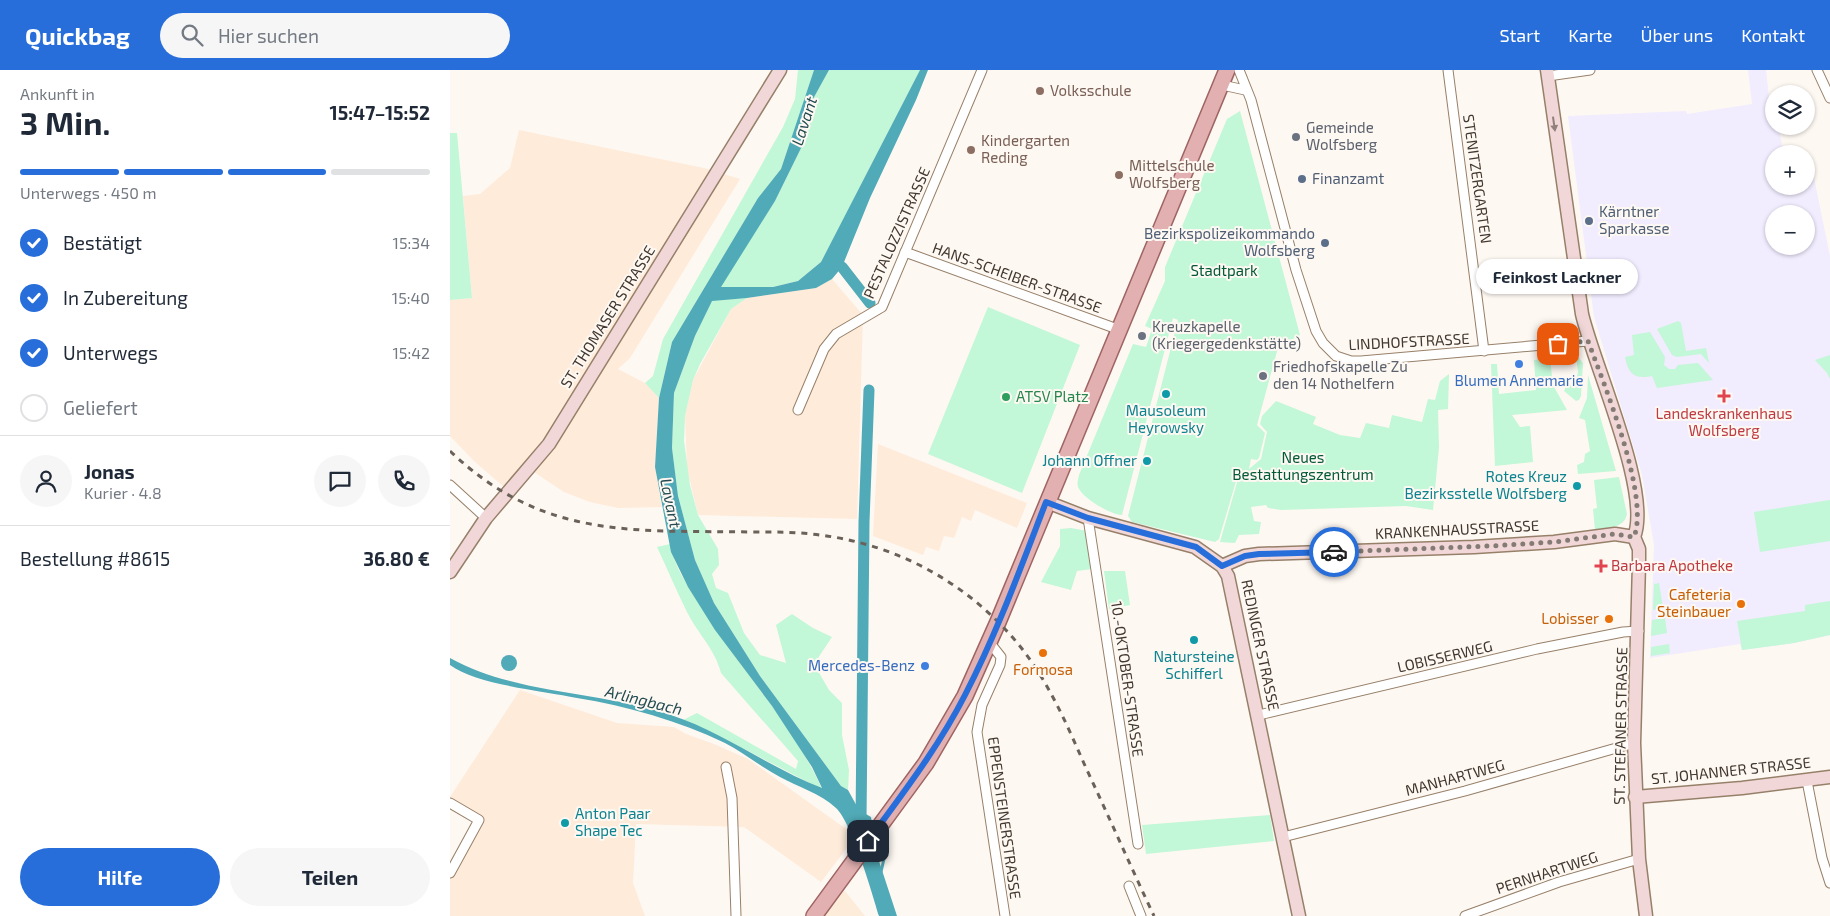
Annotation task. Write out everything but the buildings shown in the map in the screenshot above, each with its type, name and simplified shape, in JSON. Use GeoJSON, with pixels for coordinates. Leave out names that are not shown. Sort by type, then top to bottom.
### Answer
{"type":"FeatureCollection","features":[{"type":"Feature","properties":{"kind":"main road"},"geometry":{"type":"LineString","coordinates":[[814,916],[926,763],[965,696],[990,643],[1046,502],[1120,330],[1227,70]]}},
{"type":"Feature","properties":{"kind":"street","name":"ST. THOMASER STRASSE"},"geometry":{"type":"LineString","coordinates":[[450,572],[486,518],[549,444],[780,70]]}},
{"type":"Feature","properties":{"kind":"street","name":"PESTALOZZISTRASSE"},"geometry":{"type":"LineString","coordinates":[[798,410],[824,349],[836,334],[847,325],[882,307],[982,70]]}},
{"type":"Feature","properties":{"kind":"street","name":"LINDHOFSTRASSE"},"geometry":{"type":"LineString","coordinates":[[1239,70],[1245,90],[1251,100],[1265,149],[1296,270],[1316,331],[1330,350],[1343,360],[1351,361],[1588,341]]}},
{"type":"Feature","properties":{"kind":"street","name":"STENITZERGARTEN"},"geometry":{"type":"LineString","coordinates":[[1448,70],[1484,351]]}},
{"type":"Feature","properties":{"kind":"street"},"geometry":{"type":"LineString","coordinates":[[1590,70],[1547,73],[1582,314],[1588,341],[1622,440],[1634,485],[1638,504],[1639,526],[1634,537]]}},
{"type":"Feature","properties":{"kind":"street"},"geometry":{"type":"LineString","coordinates":[[1817,70],[1830,98]]}},
{"type":"Feature","properties":{"kind":"street"},"geometry":{"type":"LineString","coordinates":[[1222,85],[1245,90]]}},
{"type":"Feature","properties":{"kind":"street","name":"HANS-SCHEIBER-STRASSE"},"geometry":{"type":"LineString","coordinates":[[905,252],[1120,330]]}},
{"type":"Feature","properties":{"kind":"street"},"geometry":{"type":"LineString","coordinates":[[450,485],[486,518]]}},
{"type":"Feature","properties":{"kind":"street","name":"REDINGER STRASSE"},"geometry":{"type":"LineString","coordinates":[[1046,502],[1088,518],[1196,547],[1222,566],[1231,585],[1299,916]]}},
{"type":"Feature","properties":{"kind":"street","name":"10.-OKTOBER-STRASSE"},"geometry":{"type":"LineString","coordinates":[[1088,518],[1138,844]]}},
{"type":"Feature","properties":{"kind":"street","name":"KRANKENHAUSSTRASSE"},"geometry":{"type":"LineString","coordinates":[[1222,566],[1245,556],[1259,554],[1474,548],[1554,542],[1615,534],[1634,537]]}},
{"type":"Feature","properties":{"kind":"street","name":"ST. STEFANER STRASSE"},"geometry":{"type":"LineString","coordinates":[[1634,537],[1639,549],[1639,632],[1634,743],[1635,797],[1639,859],[1646,916]]}},
{"type":"Feature","properties":{"kind":"street","name":"LOBISSERWEG"},"geometry":{"type":"LineString","coordinates":[[1259,715],[1537,649],[1623,632],[1639,632]]}},
{"type":"Feature","properties":{"kind":"street","name":"EPPENSTEINERSTRASSE"},"geometry":{"type":"LineString","coordinates":[[990,643],[1001,657],[1000,666],[982,705],[977,732],[1005,916]]}},
{"type":"Feature","properties":{"kind":"street","name":"MANHARTWEG"},"geometry":{"type":"LineString","coordinates":[[1283,837],[1465,791],[1634,743]]}},
{"type":"Feature","properties":{"kind":"street"},"geometry":{"type":"LineString","coordinates":[[726,767],[732,798],[736,916]]}},
{"type":"Feature","properties":{"kind":"street","name":"ST. JOHANNER STRASSE"},"geometry":{"type":"LineString","coordinates":[[1635,797],[1807,781],[1830,777]]}},
{"type":"Feature","properties":{"kind":"street"},"geometry":{"type":"LineString","coordinates":[[1807,781],[1822,858],[1830,883]]}},
{"type":"Feature","properties":{"kind":"street"},"geometry":{"type":"LineString","coordinates":[[450,803],[478,820],[450,873]]}},
{"type":"Feature","properties":{"kind":"street","name":"PERNHARTWEG"},"geometry":{"type":"LineString","coordinates":[[1465,916],[1559,882],[1639,859]]}},
{"type":"Feature","properties":{"kind":"street"},"geometry":{"type":"LineString","coordinates":[[1129,886],[1141,916]]}},
{"type":"Feature","properties":{"kind":"shaded area","name":"Landeskrankenhaus Wolfsberg"},"geometry":{"type":"Polygon","coordinates":[[[1748,70],[1766,70],[1768,85],[1765,85],[1765,135],[1780,135],[1782,145],[1765,145],[1765,195],[1815,195],[1815,183],[1830,256],[1830,635],[1794,643],[1742,650],[1740,644],[1650,658],[1654,545],[1642,475],[1594,317],[1568,116],[1686,111],[1687,114],[1752,104],[1748,70]]]}},
{"type":"Feature","properties":{"kind":"shaded area"},"geometry":{"type":"Polygon","coordinates":[[[519,130],[704,168],[740,179],[630,358],[618,369],[645,383],[659,398],[655,467],[662,507],[618,508],[590,502],[564,492],[522,464],[504,487],[475,462],[450,436],[450,300],[472,298],[463,196],[480,194],[510,168],[519,130]]]}},
{"type":"Feature","properties":{"kind":"shaded area"},"geometry":{"type":"Polygon","coordinates":[[[832,279],[863,315],[857,519],[698,515],[687,468],[685,416],[693,380],[731,309],[747,298],[816,288],[832,279]]]}},
{"type":"Feature","properties":{"kind":"shaded area"},"geometry":{"type":"Polygon","coordinates":[[[878,444],[1027,503],[1017,528],[975,510],[971,521],[962,517],[954,538],[944,536],[939,551],[926,547],[923,555],[873,536],[878,444]]]}},
{"type":"Feature","properties":{"kind":"shaded area","name":"Anton Paar Shape Tec"},"geometry":{"type":"Polygon","coordinates":[[[520,690],[617,723],[674,727],[686,734],[714,744],[748,759],[856,836],[821,882],[744,827],[636,824],[633,883],[645,916],[450,916],[450,865],[478,817],[450,800],[450,797],[520,690]]]}},
{"type":"Feature","properties":{"kind":"shaded area"},"geometry":{"type":"Polygon","coordinates":[[[845,891],[865,916],[825,916],[841,892],[845,891]]]}},
{"type":"Feature","properties":{"kind":"green space"},"geometry":{"type":"Polygon","coordinates":[[[798,70],[814,70],[781,169],[758,198],[672,342],[659,398],[645,383],[653,376],[663,339],[783,127],[795,99],[798,70]]]}},
{"type":"Feature","properties":{"kind":"green space"},"geometry":{"type":"Polygon","coordinates":[[[829,70],[920,70],[821,262],[798,281],[773,287],[720,287],[775,201],[806,138],[813,99],[829,70]]]}},
{"type":"Feature","properties":{"kind":"green space"},"geometry":{"type":"Polygon","coordinates":[[[1240,111],[1300,335],[1284,344],[1279,344],[1257,425],[1265,433],[1259,458],[1257,460],[1251,459],[1249,469],[1261,459],[1267,432],[1260,424],[1262,416],[1276,401],[1316,417],[1313,424],[1340,435],[1360,438],[1366,423],[1389,428],[1392,415],[1422,422],[1428,399],[1435,400],[1440,381],[1449,374],[1448,409],[1438,410],[1439,447],[1433,510],[1406,506],[1281,510],[1268,508],[1266,505],[1251,507],[1254,521],[1261,522],[1259,534],[1239,535],[1235,543],[1220,542],[1238,479],[1246,471],[1237,478],[1219,539],[1215,542],[1132,522],[1128,516],[1178,320],[1173,318],[1122,515],[1097,505],[1085,496],[1078,487],[1079,475],[1133,344],[1146,347],[1152,329],[1145,326],[1165,281],[1165,267],[1227,119],[1240,111]]]}},
{"type":"Feature","properties":{"kind":"green space"},"geometry":{"type":"Polygon","coordinates":[[[450,133],[457,133],[472,298],[450,300],[450,133]]]}},
{"type":"Feature","properties":{"kind":"green space"},"geometry":{"type":"Polygon","coordinates":[[[747,298],[731,309],[693,380],[685,416],[684,441],[690,485],[698,515],[718,549],[719,565],[712,574],[716,588],[728,593],[744,633],[760,655],[786,663],[776,625],[792,614],[813,628],[832,637],[814,664],[829,690],[842,703],[842,735],[849,770],[848,790],[841,786],[760,676],[714,603],[695,560],[678,496],[672,448],[674,393],[695,336],[712,300],[747,298]]]}},
{"type":"Feature","properties":{"kind":"green space"},"geometry":{"type":"Polygon","coordinates":[[[988,307],[1080,345],[1022,493],[928,454],[988,307]]]}},
{"type":"Feature","properties":{"kind":"green space"},"geometry":{"type":"Polygon","coordinates":[[[1678,321],[1681,323],[1686,351],[1706,348],[1709,363],[1701,354],[1677,357],[1672,355],[1657,329],[1678,321]]]}},
{"type":"Feature","properties":{"kind":"green space"},"geometry":{"type":"Polygon","coordinates":[[[1650,332],[1665,357],[1664,365],[1669,369],[1675,369],[1678,365],[1698,363],[1713,380],[1657,388],[1652,376],[1641,377],[1633,374],[1628,367],[1625,357],[1634,355],[1632,335],[1650,332]]]}},
{"type":"Feature","properties":{"kind":"green space"},"geometry":{"type":"Polygon","coordinates":[[[1576,355],[1583,363],[1581,396],[1576,401],[1564,391],[1566,386],[1575,385],[1578,372],[1576,355]]]}},
{"type":"Feature","properties":{"kind":"green space"},"geometry":{"type":"Polygon","coordinates":[[[1830,355],[1830,379],[1815,360],[1830,355]]]}},
{"type":"Feature","properties":{"kind":"green space"},"geometry":{"type":"Polygon","coordinates":[[[1550,358],[1553,385],[1567,410],[1512,415],[1520,427],[1530,426],[1533,462],[1495,466],[1491,364],[1497,364],[1499,394],[1536,390],[1534,360],[1550,358]]]}},
{"type":"Feature","properties":{"kind":"green space"},"geometry":{"type":"Polygon","coordinates":[[[1588,375],[1616,471],[1578,474],[1577,465],[1584,462],[1585,454],[1590,451],[1585,420],[1579,418],[1587,398],[1588,375]]]}},
{"type":"Feature","properties":{"kind":"green space"},"geometry":{"type":"Polygon","coordinates":[[[1619,477],[1627,514],[1625,519],[1615,527],[1595,530],[1593,509],[1597,508],[1594,480],[1619,477]]]}},
{"type":"Feature","properties":{"kind":"green space"},"geometry":{"type":"Polygon","coordinates":[[[1830,500],[1830,541],[1760,552],[1754,512],[1830,500]]]}},
{"type":"Feature","properties":{"kind":"green space"},"geometry":{"type":"Polygon","coordinates":[[[1071,528],[1087,531],[1092,569],[1077,571],[1071,590],[1041,582],[1060,546],[1060,529],[1071,528]]]}},
{"type":"Feature","properties":{"kind":"green space"},"geometry":{"type":"Polygon","coordinates":[[[670,544],[678,568],[691,591],[715,628],[796,741],[822,789],[683,720],[697,713],[796,769],[798,761],[721,673],[715,656],[691,620],[657,547],[670,544]]]}},
{"type":"Feature","properties":{"kind":"green space"},"geometry":{"type":"Polygon","coordinates":[[[1104,571],[1125,571],[1130,605],[1109,609],[1104,571]]]}},
{"type":"Feature","properties":{"kind":"green space"},"geometry":{"type":"Polygon","coordinates":[[[1659,583],[1663,608],[1653,610],[1654,584],[1659,583]]]}},
{"type":"Feature","properties":{"kind":"green space"},"geometry":{"type":"Polygon","coordinates":[[[1830,601],[1830,635],[1794,643],[1742,650],[1737,621],[1805,611],[1805,605],[1830,601]]]}},
{"type":"Feature","properties":{"kind":"green space"},"geometry":{"type":"Polygon","coordinates":[[[1665,618],[1667,633],[1651,636],[1652,620],[1665,618]]]}},
{"type":"Feature","properties":{"kind":"green space"},"geometry":{"type":"Polygon","coordinates":[[[1669,644],[1670,653],[1651,656],[1651,647],[1669,644]]]}},
{"type":"Feature","properties":{"kind":"green space"},"geometry":{"type":"Polygon","coordinates":[[[1270,815],[1274,841],[1146,854],[1142,825],[1270,815]]]}},
{"type":"Feature","properties":{"kind":"water","name":"Lavant"},"geometry":{"type":"Polygon","coordinates":[[[814,70],[829,70],[813,99],[806,138],[775,201],[721,287],[773,287],[798,281],[821,262],[920,70],[928,70],[870,198],[842,267],[832,279],[816,288],[712,301],[695,336],[674,393],[672,448],[678,496],[695,560],[714,603],[760,676],[841,786],[848,790],[859,810],[871,817],[878,858],[897,916],[879,916],[867,876],[848,828],[836,808],[823,798],[787,781],[725,743],[690,728],[652,715],[596,701],[529,690],[477,678],[450,665],[450,658],[476,670],[503,679],[644,707],[671,715],[710,731],[784,771],[822,788],[812,767],[772,706],[715,630],[688,587],[671,552],[655,467],[659,398],[672,342],[758,198],[781,169],[814,70]]]}},
{"type":"Feature","properties":{"kind":"water"},"geometry":{"type":"Polygon","coordinates":[[[509,655],[515,657],[517,663],[515,669],[509,671],[503,669],[501,663],[503,657],[509,655]]]}},
{"type":"Feature","properties":{"kind":"waterway"},"geometry":{"type":"LineString","coordinates":[[833,260],[842,267],[870,303]]}},
{"type":"Feature","properties":{"kind":"waterway"},"geometry":{"type":"LineString","coordinates":[[861,822],[864,522],[869,390]]}},
{"type":"Feature","properties":{"kind":"waterway"},"geometry":{"type":"LineString","coordinates":[[881,872],[886,850]]}},
{"type":"Feature","properties":{"kind":"railway"},"geometry":{"type":"LineString","coordinates":[[450,451],[485,480],[521,501],[556,516],[593,524],[631,529],[796,533],[849,540],[904,558],[955,586],[978,603],[999,623],[1030,659],[1064,720],[1154,916]]}},
{"type":"Feature","properties":{"kind":"way so far"},"geometry":{"type":"LineString","coordinates":[[1334,552],[1474,548],[1554,542],[1615,534],[1634,537],[1639,526],[1638,504],[1634,485],[1622,440],[1588,341],[1558,344]]}},
{"type":"Feature","properties":{"kind":"place","name":"Volksschule"},"geometry":{"type":"Point","coordinates":[1040,91]}},
{"type":"Feature","properties":{"kind":"place","name":"Gemeinde Wolfsberg"},"geometry":{"type":"Point","coordinates":[1296,137]}},
{"type":"Feature","properties":{"kind":"place","name":"Kindergarten Reding"},"geometry":{"type":"Point","coordinates":[971,150]}},
{"type":"Feature","properties":{"kind":"place","name":"Mittelschule Wolfsberg"},"geometry":{"type":"Point","coordinates":[1119,175]}},
{"type":"Feature","properties":{"kind":"place","name":"Finanzamt"},"geometry":{"type":"Point","coordinates":[1302,179]}},
{"type":"Feature","properties":{"kind":"place","name":"Kärntner Sparkasse"},"geometry":{"type":"Point","coordinates":[1589,221]}},
{"type":"Feature","properties":{"kind":"place","name":"Bezirkspolizeikommando Wolfsberg"},"geometry":{"type":"Point","coordinates":[1325,243]}},
{"type":"Feature","properties":{"kind":"place","name":"Kreuzkapelle (Kriegergedenkstätte)"},"geometry":{"type":"Point","coordinates":[1142,336]}},
{"type":"Feature","properties":{"kind":"place","name":"Feinkost Lackner"},"geometry":{"type":"Point","coordinates":[1558,344]}},
{"type":"Feature","properties":{"kind":"place","name":"Blumen Annemarie"},"geometry":{"type":"Point","coordinates":[1519,364]}},
{"type":"Feature","properties":{"kind":"place","name":"Friedhofskapelle Zu den 14 Nothelfern"},"geometry":{"type":"Point","coordinates":[1263,376]}},
{"type":"Feature","properties":{"kind":"place","name":"Mausoleum Heyrowsky"},"geometry":{"type":"Point","coordinates":[1166,394]}},
{"type":"Feature","properties":{"kind":"place","name":"Landeskrankenhaus Wolfsberg"},"geometry":{"type":"Point","coordinates":[1724,396]}},
{"type":"Feature","properties":{"kind":"place","name":"ATSV Platz"},"geometry":{"type":"Point","coordinates":[1006,397]}},
{"type":"Feature","properties":{"kind":"place","name":"Johann Offner"},"geometry":{"type":"Point","coordinates":[1147,461]}},
{"type":"Feature","properties":{"kind":"place","name":"Rotes Kreuz Bezirksstelle Wolfsberg"},"geometry":{"type":"Point","coordinates":[1577,486]}},
{"type":"Feature","properties":{"kind":"place","name":"Barbara Apotheke"},"geometry":{"type":"Point","coordinates":[1601,566]}},
{"type":"Feature","properties":{"kind":"place","name":"Cafeteria Steinbauer"},"geometry":{"type":"Point","coordinates":[1741,604]}},
{"type":"Feature","properties":{"kind":"place","name":"Lobisser"},"geometry":{"type":"Point","coordinates":[1609,619]}},
{"type":"Feature","properties":{"kind":"place","name":"Natursteine Schifferl"},"geometry":{"type":"Point","coordinates":[1194,640]}},
{"type":"Feature","properties":{"kind":"place","name":"Formosa"},"geometry":{"type":"Point","coordinates":[1043,653]}},
{"type":"Feature","properties":{"kind":"place","name":"Mercedes-Benz"},"geometry":{"type":"Point","coordinates":[925,666]}},
{"type":"Feature","properties":{"kind":"place","name":"Anton Paar Shape Tec"},"geometry":{"type":"Point","coordinates":[565,823]}},
{"type":"Feature","properties":{"kind":"route"},"geometry":{"type":"LineString","coordinates":[[868,841],[926,763],[965,696],[990,643],[1046,502],[1088,518],[1196,547],[1222,566],[1245,556],[1259,554],[1334,552]]}},
{"type":"Feature","properties":{"kind":"park label","name":"Stadtpark"},"geometry":{"type":"Point","coordinates":[1224,271]}},
{"type":"Feature","properties":{"kind":"park label","name":"Neues Bestattungszentrum"},"geometry":{"type":"Point","coordinates":[1303,466]}},
{"type":"Feature","properties":{"kind":"water label","name":"Arlingbach"},"geometry":{"type":"Point","coordinates":[644,700]}}]}
